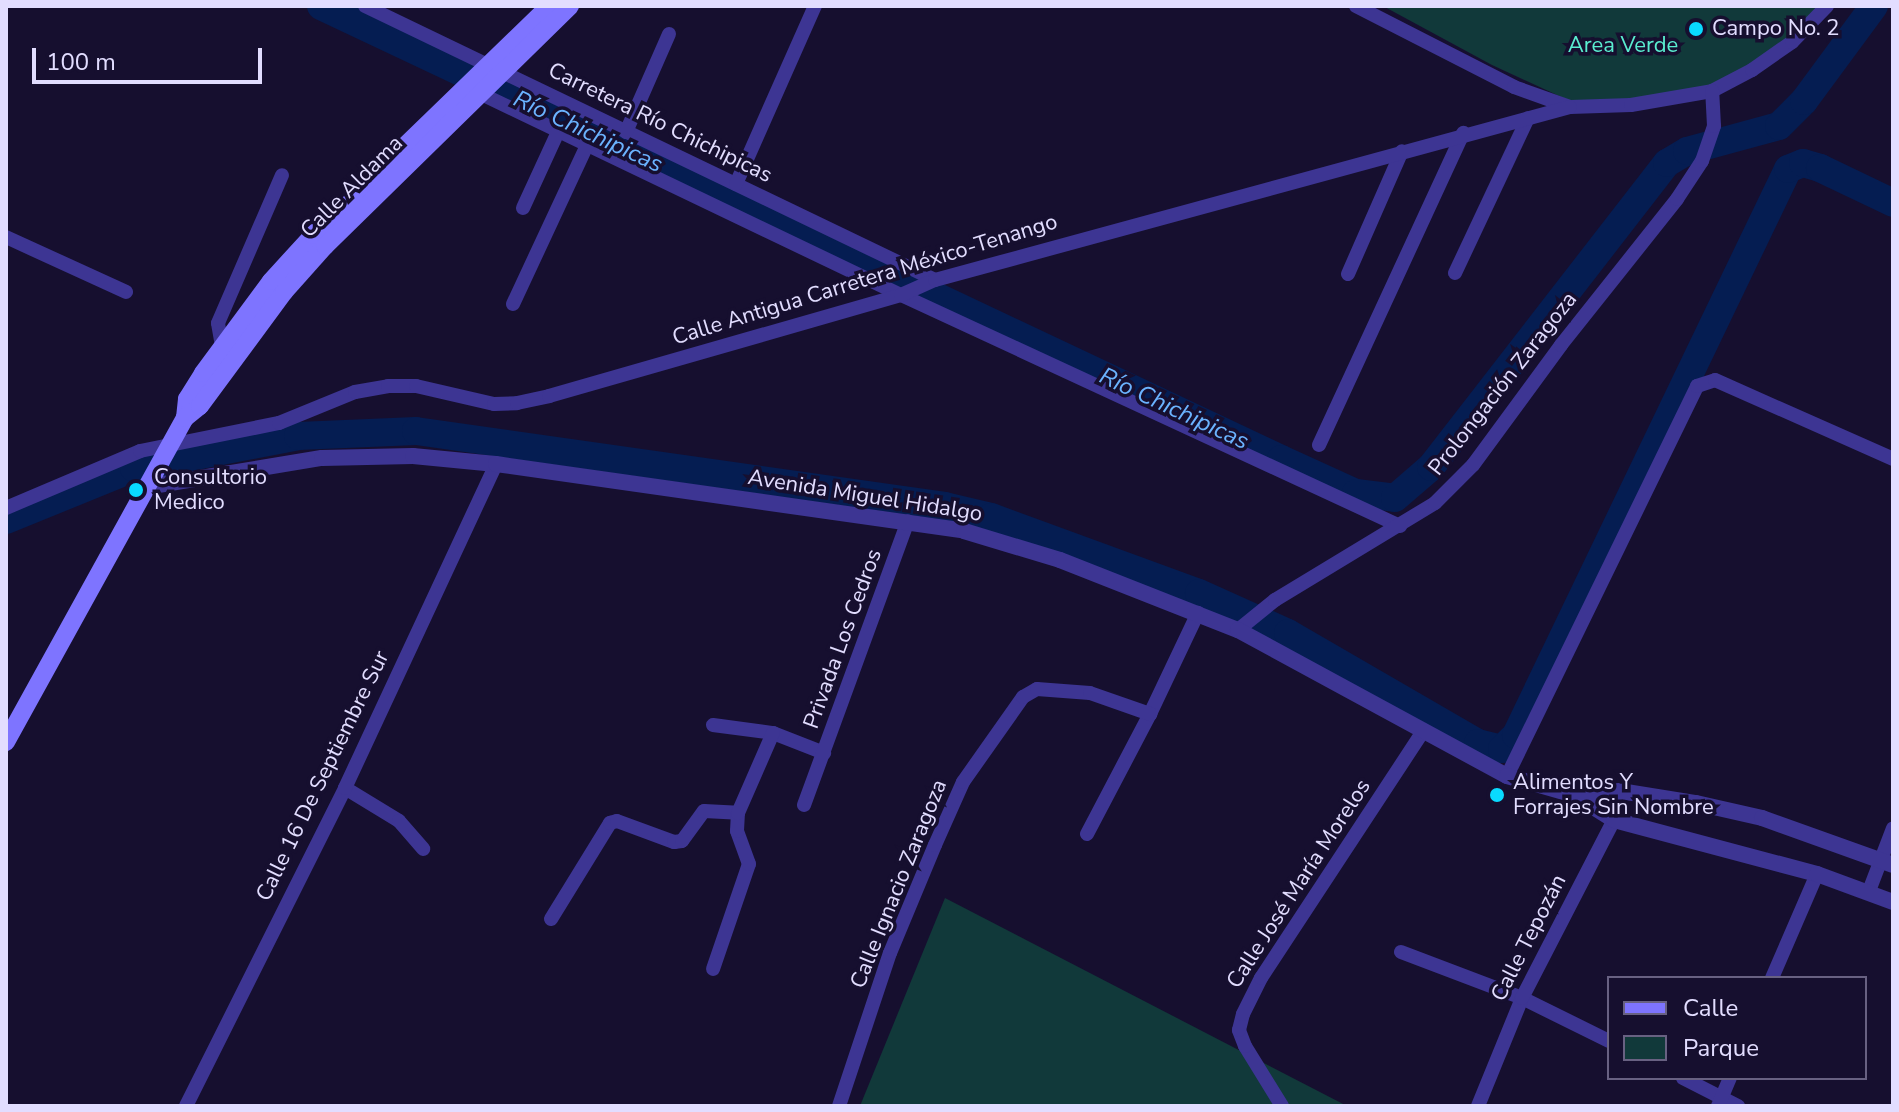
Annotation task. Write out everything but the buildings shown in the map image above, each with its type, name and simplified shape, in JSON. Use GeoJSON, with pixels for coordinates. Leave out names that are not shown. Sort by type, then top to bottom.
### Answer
{"type":"FeatureCollection","features":[{"type":"Feature","properties":{"kind":"main road","name":"Calle Aldama"},"geometry":{"type":"LineString","coordinates":[[497,68],[549,6]]}},
{"type":"Feature","properties":{"kind":"main road","name":"Calle Aldama"},"geometry":{"type":"LineString","coordinates":[[185,418],[187,399],[222,346],[271,281],[313,235],[570,6]]}},
{"type":"Feature","properties":{"kind":"main road","name":"Calle Aldama"},"geometry":{"type":"LineString","coordinates":[[6,742],[185,418],[200,406],[284,292],[474,90]]}},
{"type":"Feature","properties":{"kind":"street","name":"Carretera Río Chichipicas"},"geometry":{"type":"LineString","coordinates":[[365,6],[736,184],[930,282]]}},
{"type":"Feature","properties":{"kind":"street"},"geometry":{"type":"LineString","coordinates":[[736,184],[815,6]]}},
{"type":"Feature","properties":{"kind":"street"},"geometry":{"type":"LineString","coordinates":[[1356,6],[1514,87],[1570,107],[1631,105],[1712,91],[1752,70],[1792,42],[1827,6]]}},
{"type":"Feature","properties":{"kind":"street"},"geometry":{"type":"LineString","coordinates":[[626,132],[669,34]]}},
{"type":"Feature","properties":{"kind":"street"},"geometry":{"type":"LineString","coordinates":[[474,90],[1400,526]]}},
{"type":"Feature","properties":{"kind":"street","name":"Prolongación Zaragoza"},"geometry":{"type":"LineString","coordinates":[[1241,627],[1258,613],[1435,503],[1473,465],[1561,345],[1677,199],[1702,161],[1711,141],[1712,91]]}},
{"type":"Feature","properties":{"kind":"street","name":"Calle Antigua Carretera México-Tenango"},"geometry":{"type":"LineString","coordinates":[[6,508],[140,451],[159,465],[279,423],[355,392],[388,386],[416,386],[459,393],[494,404],[517,403],[902,294],[930,282],[1463,133],[1570,107]]}},
{"type":"Feature","properties":{"kind":"street"},"geometry":{"type":"LineString","coordinates":[[1455,273],[1528,118]]}},
{"type":"Feature","properties":{"kind":"street"},"geometry":{"type":"LineString","coordinates":[[523,208],[558,132]]}},
{"type":"Feature","properties":{"kind":"street"},"geometry":{"type":"LineString","coordinates":[[1319,445],[1463,133]]}},
{"type":"Feature","properties":{"kind":"street"},"geometry":{"type":"LineString","coordinates":[[513,304],[587,145]]}},
{"type":"Feature","properties":{"kind":"street"},"geometry":{"type":"LineString","coordinates":[[1348,274],[1402,151]]}},
{"type":"Feature","properties":{"kind":"street"},"geometry":{"type":"LineString","coordinates":[[222,346],[218,323],[282,175]]}},
{"type":"Feature","properties":{"kind":"street"},"geometry":{"type":"LineString","coordinates":[[6,237],[126,292]]}},
{"type":"Feature","properties":{"kind":"street"},"geometry":{"type":"LineString","coordinates":[[1507,776],[1697,386],[1715,380],[1893,459]]}},
{"type":"Feature","properties":{"kind":"street","name":"Avenida Miguel Hidalgo"},"geometry":{"type":"LineString","coordinates":[[159,465],[413,456],[496,464],[964,531],[1060,560],[1241,627],[1507,776],[1574,795],[1614,820],[1817,874],[1893,902]]}},
{"type":"Feature","properties":{"kind":"street","name":"Calle 16 De Septiembre Sur"},"geometry":{"type":"LineString","coordinates":[[186,1106],[345,788],[496,464]]}},
{"type":"Feature","properties":{"kind":"street","name":"Privada Los Cedros"},"geometry":{"type":"LineString","coordinates":[[713,725],[773,733],[824,753],[908,521]]}},
{"type":"Feature","properties":{"kind":"street"},"geometry":{"type":"LineString","coordinates":[[1087,834],[1150,714],[1198,613]]}},
{"type":"Feature","properties":{"kind":"street","name":"Calle Ignacio Zaragoza"},"geometry":{"type":"LineString","coordinates":[[839,1106],[890,953],[940,833],[963,782],[1023,697],[1045,688],[1090,693],[1150,714]]}},
{"type":"Feature","properties":{"kind":"street","name":"Calle José María Morelos"},"geometry":{"type":"LineString","coordinates":[[1282,1106],[1245,1046],[1239,1030],[1243,1014],[1261,978],[1423,731]]}},
{"type":"Feature","properties":{"kind":"street"},"geometry":{"type":"LineString","coordinates":[[713,969],[749,864],[737,831],[738,813],[773,733]]}},
{"type":"Feature","properties":{"kind":"street"},"geometry":{"type":"LineString","coordinates":[[804,805],[824,753]]}},
{"type":"Feature","properties":{"kind":"street"},"geometry":{"type":"LineString","coordinates":[[345,788],[399,821],[423,849]]}},
{"type":"Feature","properties":{"kind":"street","name":"Avenida Miguel Hidalgo"},"geometry":{"type":"LineString","coordinates":[[1574,795],[1620,791],[1762,818],[1887,863]]}},
{"type":"Feature","properties":{"kind":"street","name":"Calle Tepozán"},"geometry":{"type":"LineString","coordinates":[[1478,1106],[1522,998],[1614,820],[1620,791]]}},
{"type":"Feature","properties":{"kind":"street"},"geometry":{"type":"LineString","coordinates":[[551,919],[610,823],[617,821],[674,842],[682,841],[704,811],[710,808],[738,813]]}},
{"type":"Feature","properties":{"kind":"street"},"geometry":{"type":"LineString","coordinates":[[1869,891],[1887,863],[1893,828]]}},
{"type":"Feature","properties":{"kind":"street"},"geometry":{"type":"LineString","coordinates":[[1773,976],[1817,874]]}},
{"type":"Feature","properties":{"kind":"street"},"geometry":{"type":"LineString","coordinates":[[1401,952],[1522,998],[1607,1040]]}},
{"type":"Feature","properties":{"kind":"street"},"geometry":{"type":"LineString","coordinates":[[1686,1080],[1720,1102],[1738,1106]]}},
{"type":"Feature","properties":{"kind":"street"},"geometry":{"type":"LineString","coordinates":[[1720,1102],[1729,1080]]}},
{"type":"Feature","properties":{"kind":"green space","name":"Area Verde"},"geometry":{"type":"Polygon","coordinates":[[[1383,6],[1822,6],[1790,39],[1751,67],[1709,87],[1631,101],[1570,101],[1492,65],[1383,6]]]}},
{"type":"Feature","properties":{"kind":"green space"},"geometry":{"type":"Polygon","coordinates":[[[945,898],[1347,1106],[860,1106],[945,898]]]}},
{"type":"Feature","properties":{"kind":"waterway","name":"Río Chichipicas"},"geometry":{"type":"LineString","coordinates":[[321,6],[1281,459],[1356,493],[1395,498],[1431,467],[1667,163],[1687,151],[1779,126],[1804,101],[1874,6]]}},
{"type":"Feature","properties":{"kind":"waterway"},"geometry":{"type":"LineString","coordinates":[[6,520],[134,468],[298,436],[416,431],[945,506],[991,517],[1199,593],[1288,633],[1478,743],[1502,749],[1516,735],[1788,169],[1803,163],[1820,168],[1893,203]]}},
{"type":"Feature","properties":{"kind":"place","name":"Campo No. 2"},"geometry":{"type":"Point","coordinates":[1696,29]}},
{"type":"Feature","properties":{"kind":"place","name":"Consultorio Medico"},"geometry":{"type":"Point","coordinates":[136,490]}},
{"type":"Feature","properties":{"kind":"place","name":"Alimentos Y Forrajes Sin Nombre"},"geometry":{"type":"Point","coordinates":[1497,795]}}]}
